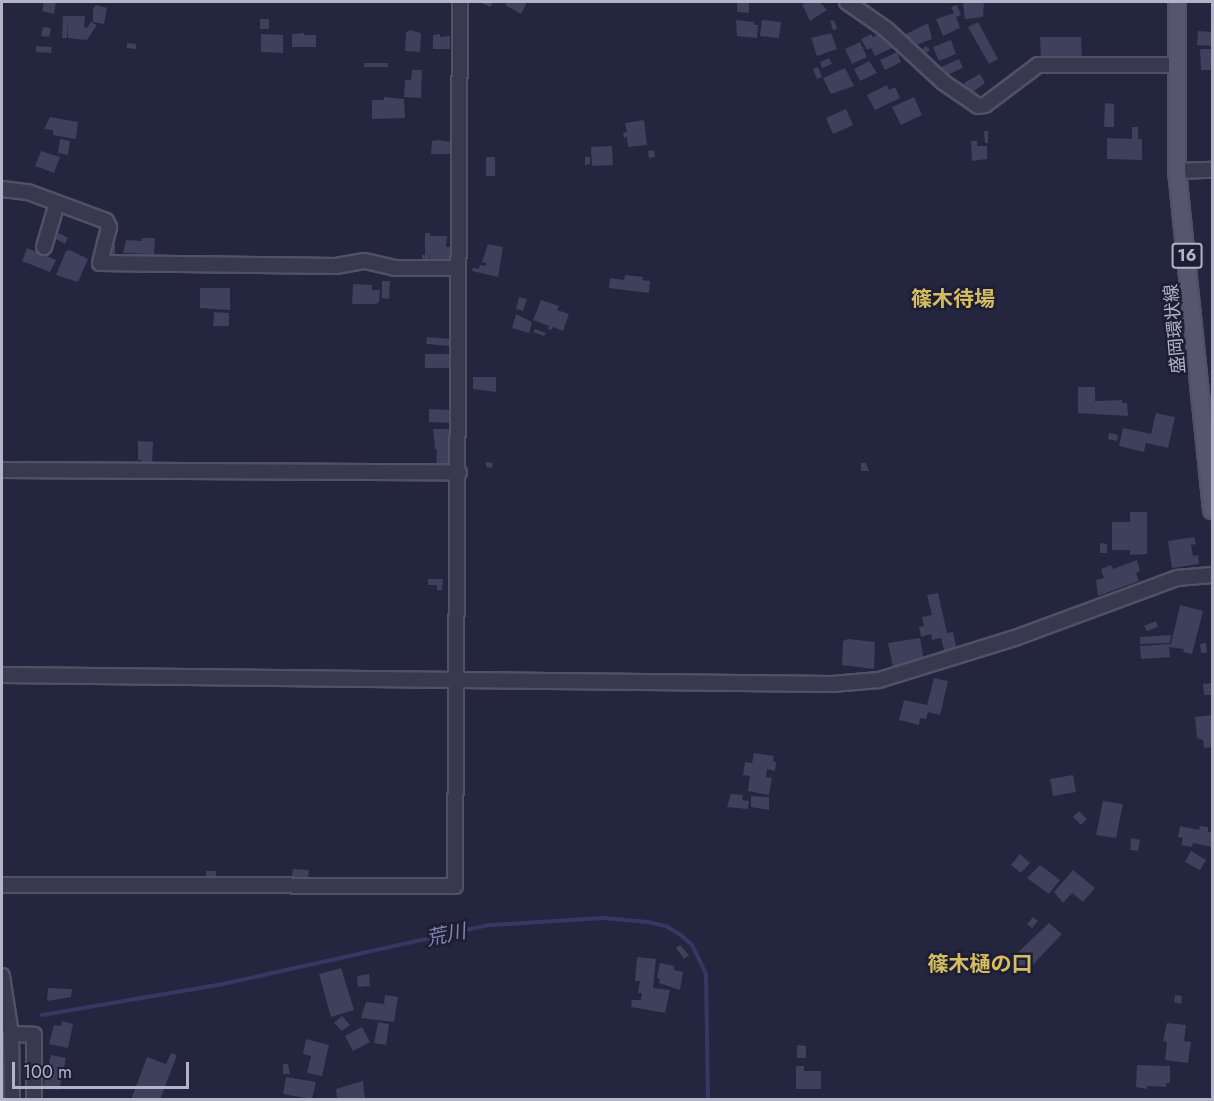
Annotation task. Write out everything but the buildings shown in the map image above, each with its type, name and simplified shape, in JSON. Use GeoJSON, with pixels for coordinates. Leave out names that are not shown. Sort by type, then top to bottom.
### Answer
{"type":"FeatureCollection","features":[{"type":"Feature","properties":{"kind":"main road","name":"盛岡環状線"},"geometry":{"type":"LineString","coordinates":[[1177,2],[1177,171],[1212,499]]}},
{"type":"Feature","properties":{"kind":"street"},"geometry":{"type":"LineString","coordinates":[[2,885],[455,886],[460,2]]}},
{"type":"Feature","properties":{"kind":"street"},"geometry":{"type":"LineString","coordinates":[[847,2],[887,30],[943,82],[978,106],[992,100],[1038,65],[1177,65]]}},
{"type":"Feature","properties":{"kind":"street"},"geometry":{"type":"LineString","coordinates":[[1177,171],[1212,170]]}},
{"type":"Feature","properties":{"kind":"street"},"geometry":{"type":"LineString","coordinates":[[2,189],[28,192],[106,221],[109,227],[100,263],[336,266],[364,261],[395,268],[458,268]]}},
{"type":"Feature","properties":{"kind":"street"},"geometry":{"type":"LineString","coordinates":[[44,247],[57,203]]}},
{"type":"Feature","properties":{"kind":"street"},"geometry":{"type":"LineString","coordinates":[[2,470],[459,472]]}},
{"type":"Feature","properties":{"kind":"street"},"geometry":{"type":"LineString","coordinates":[[2,675],[832,684],[879,680],[1015,638],[1177,578],[1212,575]]}},
{"type":"Feature","properties":{"kind":"street"},"geometry":{"type":"LineString","coordinates":[[2,976],[11,1034],[12,1100]]}},
{"type":"Feature","properties":{"kind":"street"},"geometry":{"type":"LineString","coordinates":[[11,1034],[34,1035],[34,1100]]}},
{"type":"Feature","properties":{"kind":"waterway","name":"荒川"},"geometry":{"type":"LineString","coordinates":[[42,1015],[223,984],[490,925],[603,918],[648,922],[666,926],[682,936],[692,945],[706,974],[708,1100]]}},
{"type":"Feature","properties":{"kind":"district","name":"篠木待場"},"geometry":{"type":"Point","coordinates":[953,299]}},
{"type":"Feature","properties":{"kind":"district","name":"篠木樋の口"},"geometry":{"type":"Point","coordinates":[980,964]}}]}
